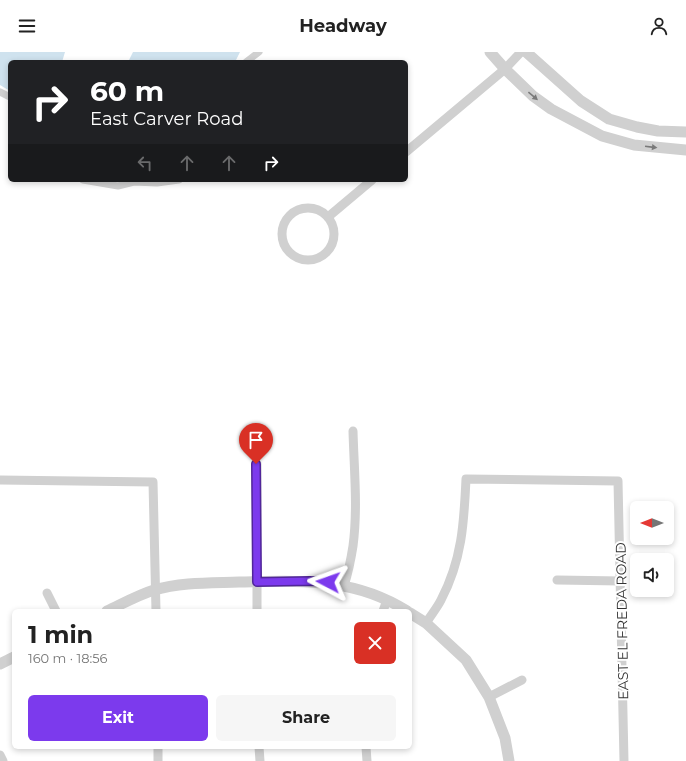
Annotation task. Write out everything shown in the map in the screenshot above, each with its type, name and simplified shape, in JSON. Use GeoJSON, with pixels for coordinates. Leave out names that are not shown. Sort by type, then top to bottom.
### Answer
{"type":"FeatureCollection","features":[{"type":"Feature","properties":{"kind":"street"},"geometry":{"type":"LineString","coordinates":[[249,60],[260,52]]}},
{"type":"Feature","properties":{"kind":"street"},"geometry":{"type":"LineString","coordinates":[[490,52],[505,70],[533,96],[551,109],[602,136],[634,145],[686,150]]}},
{"type":"Feature","properties":{"kind":"street"},"geometry":{"type":"LineString","coordinates":[[408,150],[505,70],[521,52]]}},
{"type":"Feature","properties":{"kind":"street"},"geometry":{"type":"LineString","coordinates":[[526,52],[581,101],[610,119],[637,127],[658,131],[686,132]]}},
{"type":"Feature","properties":{"kind":"street"},"geometry":{"type":"LineString","coordinates":[[95,182],[118,186],[134,182],[165,182]]}},
{"type":"Feature","properties":{"kind":"street"},"geometry":{"type":"LineString","coordinates":[[328,217],[370,182]]}},
{"type":"Feature","properties":{"kind":"street"},"geometry":{"type":"LineString","coordinates":[[308,208],[321,211],[328,217],[334,232],[332,244],[324,254],[317,258],[304,259],[293,255],[287,249],[283,241],[282,232],[284,224],[289,216],[296,211],[308,208]]}},
{"type":"Feature","properties":{"kind":"street"},"geometry":{"type":"LineString","coordinates":[[344,586],[353,546],[354,533],[355,512],[353,431]]}},
{"type":"Feature","properties":{"kind":"street"},"geometry":{"type":"LineString","coordinates":[[256,464],[257,609]]}},
{"type":"Feature","properties":{"kind":"street"},"geometry":{"type":"LineString","coordinates":[[0,480],[153,482],[156,609]]}},
{"type":"Feature","properties":{"kind":"street","name":"EAST EL FREDA ROAD"},"geometry":{"type":"LineString","coordinates":[[426,623],[441,601],[455,569],[463,530],[466,480],[618,481],[624,761]]}},
{"type":"Feature","properties":{"kind":"street"},"geometry":{"type":"LineString","coordinates":[[557,580],[621,581]]}},
{"type":"Feature","properties":{"kind":"street"},"geometry":{"type":"LineString","coordinates":[[112,609],[155,590],[194,583],[310,581],[344,586],[387,600],[403,609]]}},
{"type":"Feature","properties":{"kind":"street"},"geometry":{"type":"LineString","coordinates":[[47,593],[55,609]]}},
{"type":"Feature","properties":{"kind":"street"},"geometry":{"type":"LineString","coordinates":[[384,609],[387,600]]}},
{"type":"Feature","properties":{"kind":"street"},"geometry":{"type":"LineString","coordinates":[[412,614],[426,623],[466,660],[489,697],[505,738],[509,761]]}},
{"type":"Feature","properties":{"kind":"street"},"geometry":{"type":"LineString","coordinates":[[0,664],[12,658]]}},
{"type":"Feature","properties":{"kind":"street"},"geometry":{"type":"LineString","coordinates":[[489,697],[522,680]]}},
{"type":"Feature","properties":{"kind":"street"},"geometry":{"type":"LineString","coordinates":[[158,749],[158,761]]}},
{"type":"Feature","properties":{"kind":"street"},"geometry":{"type":"LineString","coordinates":[[259,749],[260,761]]}},
{"type":"Feature","properties":{"kind":"street"},"geometry":{"type":"LineString","coordinates":[[366,749],[367,761]]}},
{"type":"Feature","properties":{"kind":"street"},"geometry":{"type":"LineString","coordinates":[[0,755],[3,761]]}},
{"type":"Feature","properties":{"kind":"water"},"geometry":{"type":"Polygon","coordinates":[[[0,52],[65,52],[63,60],[8,60],[8,90],[0,85],[0,52]]]}},
{"type":"Feature","properties":{"kind":"water"},"geometry":{"type":"Polygon","coordinates":[[[133,52],[240,52],[236,60],[129,60],[133,52]]]}},
{"type":"Feature","properties":{"kind":"route"},"geometry":{"type":"LineString","coordinates":[[256,464],[257,582],[328,582]]}}]}
